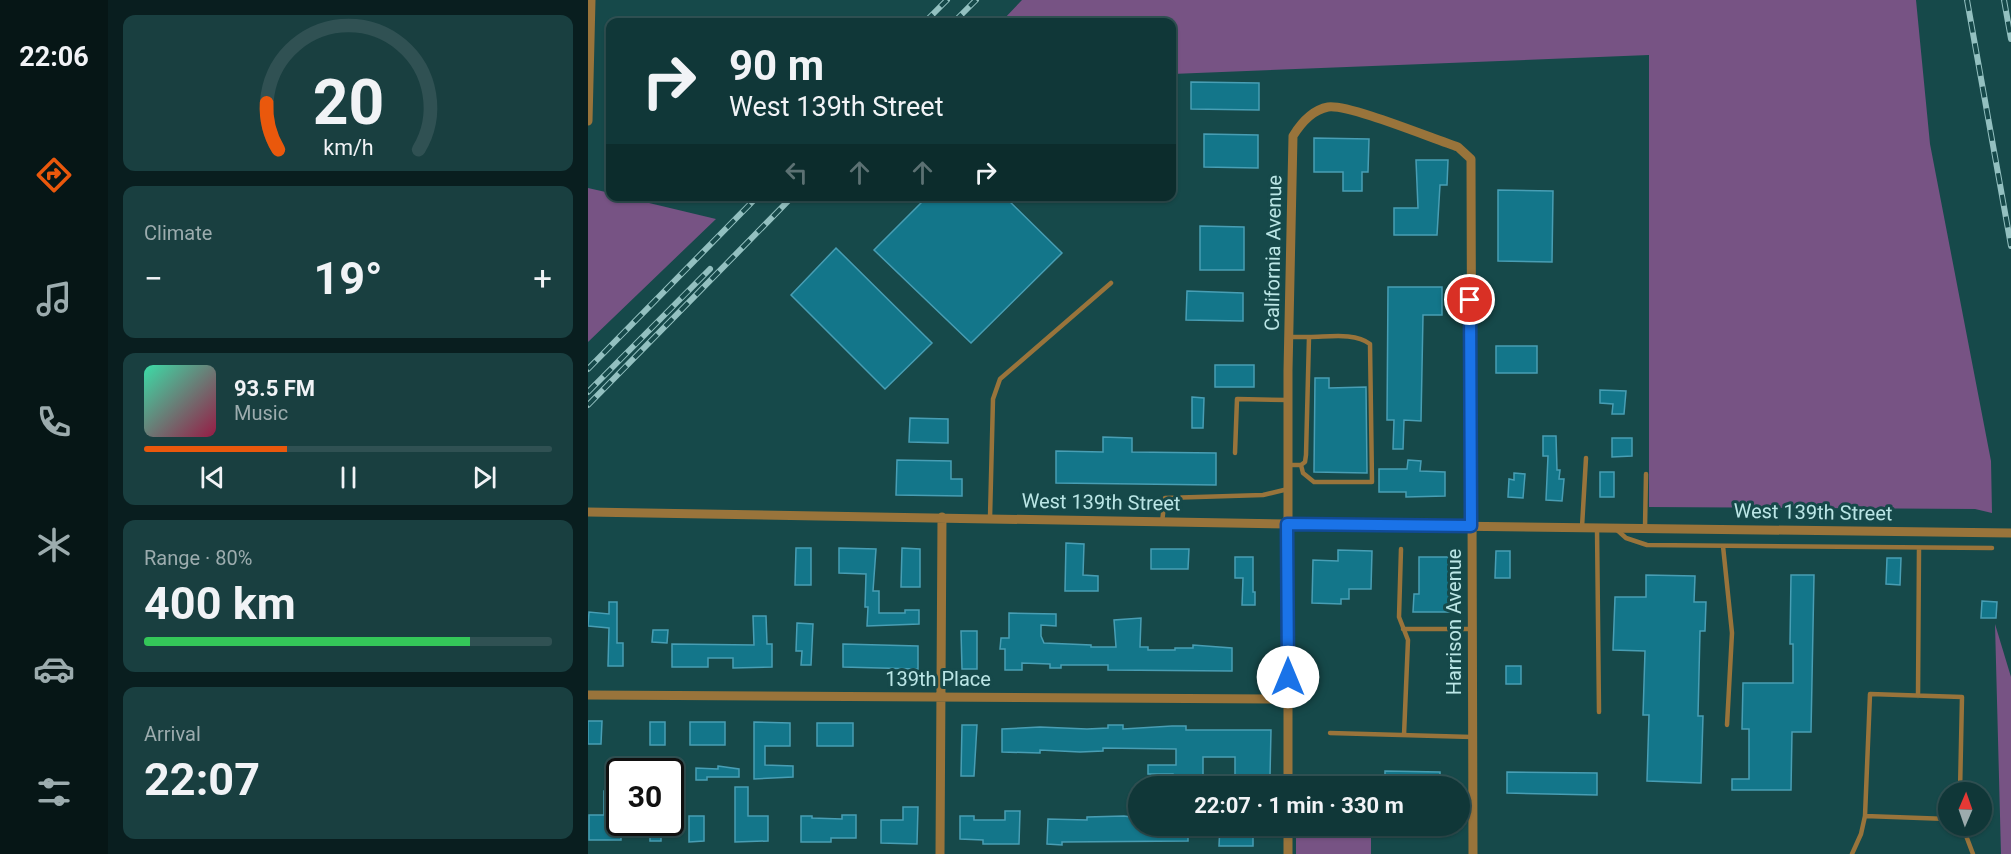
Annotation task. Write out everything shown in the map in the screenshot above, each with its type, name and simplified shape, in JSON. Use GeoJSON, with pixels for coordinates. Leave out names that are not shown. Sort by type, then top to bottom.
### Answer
{"type":"FeatureCollection","features":[{"type":"Feature","properties":{"kind":"street"},"geometry":{"type":"LineString","coordinates":[[588,121],[591,0]]}},
{"type":"Feature","properties":{"kind":"street","name":"Harrison Avenue"},"geometry":{"type":"LineString","coordinates":[[1293,136],[1304,119],[1328,107],[1338,108],[1360,112],[1458,147],[1471,159],[1473,854]]}},
{"type":"Feature","properties":{"kind":"street","name":"California Avenue"},"geometry":{"type":"LineString","coordinates":[[1287,524],[1293,136]]}},
{"type":"Feature","properties":{"kind":"street","name":"West 139th Street"},"geometry":{"type":"LineString","coordinates":[[588,512],[2011,533]]}},
{"type":"Feature","properties":{"kind":"street"},"geometry":{"type":"LineString","coordinates":[[940,854],[942,517]]}},
{"type":"Feature","properties":{"kind":"street"},"geometry":{"type":"LineString","coordinates":[[1287,524],[1288,776]]}},
{"type":"Feature","properties":{"kind":"street","name":"139th Place"},"geometry":{"type":"LineString","coordinates":[[588,695],[1288,699]]}},
{"type":"Feature","properties":{"kind":"street"},"geometry":{"type":"LineString","coordinates":[[1288,836],[1288,854]]}},
{"type":"Feature","properties":{"kind":"lane"},"geometry":{"type":"LineString","coordinates":[[990,518],[993,399],[1000,379],[1111,283]]}},
{"type":"Feature","properties":{"kind":"lane"},"geometry":{"type":"LineString","coordinates":[[1289,337],[1352,337],[1366,341],[1372,348],[1372,482],[1314,482],[1304,473],[1301,465]]}},
{"type":"Feature","properties":{"kind":"lane"},"geometry":{"type":"LineString","coordinates":[[1288,465],[1301,465],[1305,462],[1309,337]]}},
{"type":"Feature","properties":{"kind":"lane"},"geometry":{"type":"LineString","coordinates":[[1235,453],[1237,399],[1288,400]]}},
{"type":"Feature","properties":{"kind":"lane"},"geometry":{"type":"LineString","coordinates":[[1582,527],[1586,458]]}},
{"type":"Feature","properties":{"kind":"lane"},"geometry":{"type":"LineString","coordinates":[[1646,474],[1646,528]]}},
{"type":"Feature","properties":{"kind":"lane"},"geometry":{"type":"LineString","coordinates":[[1162,522],[1165,498],[1263,495],[1287,489]]}},
{"type":"Feature","properties":{"kind":"lane"},"geometry":{"type":"LineString","coordinates":[[1597,527],[1599,712]]}},
{"type":"Feature","properties":{"kind":"lane","name":"West 139th Street"},"geometry":{"type":"LineString","coordinates":[[1614,527],[1626,538],[1647,545],[1992,548]]}},
{"type":"Feature","properties":{"kind":"lane"},"geometry":{"type":"LineString","coordinates":[[1723,546],[1732,633],[1727,725]]}},
{"type":"Feature","properties":{"kind":"lane"},"geometry":{"type":"LineString","coordinates":[[1918,696],[1919,548]]}},
{"type":"Feature","properties":{"kind":"lane"},"geometry":{"type":"LineString","coordinates":[[1401,549],[1399,616],[1408,640],[1404,735]]}},
{"type":"Feature","properties":{"kind":"lane"},"geometry":{"type":"LineString","coordinates":[[1403,628],[1472,629]]}},
{"type":"Feature","properties":{"kind":"lane"},"geometry":{"type":"LineString","coordinates":[[1852,854],[1861,834],[1865,816],[1870,694],[1962,697],[1960,782]]}},
{"type":"Feature","properties":{"kind":"lane"},"geometry":{"type":"LineString","coordinates":[[1330,733],[1473,737]]}},
{"type":"Feature","properties":{"kind":"lane"},"geometry":{"type":"LineString","coordinates":[[1865,816],[1938,819]]}},
{"type":"Feature","properties":{"kind":"lane"},"geometry":{"type":"LineString","coordinates":[[1966,836],[1973,854]]}},
{"type":"Feature","properties":{"kind":"shaded area"},"geometry":{"type":"Polygon","coordinates":[[[1022,0],[1916,0],[1930,144],[1991,461],[1992,513],[1975,509],[1649,507],[1649,55],[1176,74],[1176,18],[1005,18],[1022,0]]]}},
{"type":"Feature","properties":{"kind":"shaded area"},"geometry":{"type":"Polygon","coordinates":[[[588,188],[606,192],[606,201],[641,201],[716,219],[588,342],[588,188]]]}},
{"type":"Feature","properties":{"kind":"shaded area"},"geometry":{"type":"Polygon","coordinates":[[[1995,624],[2011,677],[2011,854],[2001,854],[1995,624]]]}},
{"type":"Feature","properties":{"kind":"shaded area"},"geometry":{"type":"Polygon","coordinates":[[[1296,836],[1371,836],[1371,854],[1296,854],[1296,836]]]}},
{"type":"Feature","properties":{"kind":"building"},"geometry":{"type":"Polygon","coordinates":[[[1191,82],[1259,83],[1259,110],[1191,109],[1191,82]]]}},
{"type":"Feature","properties":{"kind":"building"},"geometry":{"type":"Polygon","coordinates":[[[1204,134],[1258,135],[1258,168],[1204,167],[1204,134]]]}},
{"type":"Feature","properties":{"kind":"building"},"geometry":{"type":"Polygon","coordinates":[[[1314,138],[1369,139],[1368,172],[1362,172],[1362,191],[1343,191],[1343,172],[1314,172],[1314,138]]]}},
{"type":"Feature","properties":{"kind":"building"},"geometry":{"type":"Polygon","coordinates":[[[1416,160],[1448,160],[1447,185],[1440,185],[1437,235],[1394,235],[1394,208],[1418,208],[1416,160]]]}},
{"type":"Feature","properties":{"kind":"building"},"geometry":{"type":"Polygon","coordinates":[[[1498,190],[1553,191],[1552,262],[1498,261],[1498,190]]]}},
{"type":"Feature","properties":{"kind":"building"},"geometry":{"type":"Polygon","coordinates":[[[923,201],[1009,201],[1062,253],[971,343],[874,250],[923,201]]]}},
{"type":"Feature","properties":{"kind":"building"},"geometry":{"type":"Polygon","coordinates":[[[1200,226],[1244,227],[1244,270],[1200,270],[1200,226]]]}},
{"type":"Feature","properties":{"kind":"building"},"geometry":{"type":"Polygon","coordinates":[[[836,248],[932,343],[885,389],[791,295],[836,248]]]}},
{"type":"Feature","properties":{"kind":"building"},"geometry":{"type":"Polygon","coordinates":[[[1388,287],[1442,287],[1442,315],[1423,315],[1421,421],[1404,420],[1403,449],[1393,449],[1394,420],[1387,420],[1388,287]]]}},
{"type":"Feature","properties":{"kind":"building"},"geometry":{"type":"Polygon","coordinates":[[[1187,291],[1243,293],[1243,321],[1186,320],[1187,291]]]}},
{"type":"Feature","properties":{"kind":"building"},"geometry":{"type":"Polygon","coordinates":[[[1496,346],[1537,346],[1537,373],[1496,373],[1496,346]]]}},
{"type":"Feature","properties":{"kind":"building"},"geometry":{"type":"Polygon","coordinates":[[[1215,365],[1254,365],[1254,387],[1215,387],[1215,365]]]}},
{"type":"Feature","properties":{"kind":"building"},"geometry":{"type":"Polygon","coordinates":[[[1315,378],[1329,378],[1329,388],[1366,387],[1367,473],[1314,472],[1315,378]]]}},
{"type":"Feature","properties":{"kind":"building"},"geometry":{"type":"Polygon","coordinates":[[[1600,390],[1626,391],[1624,414],[1612,414],[1613,404],[1600,403],[1600,390]]]}},
{"type":"Feature","properties":{"kind":"building"},"geometry":{"type":"Polygon","coordinates":[[[1192,397],[1204,398],[1203,428],[1192,428],[1192,397]]]}},
{"type":"Feature","properties":{"kind":"building"},"geometry":{"type":"Polygon","coordinates":[[[910,418],[948,419],[948,443],[909,442],[910,418]]]}},
{"type":"Feature","properties":{"kind":"building"},"geometry":{"type":"Polygon","coordinates":[[[1543,436],[1556,436],[1557,470],[1560,470],[1559,479],[1564,479],[1562,501],[1546,500],[1548,456],[1543,456],[1543,436]]]}},
{"type":"Feature","properties":{"kind":"building"},"geometry":{"type":"Polygon","coordinates":[[[1103,437],[1132,438],[1132,452],[1216,453],[1216,485],[1056,483],[1056,451],[1103,452],[1103,437]]]}},
{"type":"Feature","properties":{"kind":"building"},"geometry":{"type":"Polygon","coordinates":[[[1612,438],[1632,438],[1632,456],[1612,457],[1612,438]]]}},
{"type":"Feature","properties":{"kind":"building"},"geometry":{"type":"Polygon","coordinates":[[[897,460],[951,461],[951,479],[962,479],[962,496],[896,495],[897,460]]]}},
{"type":"Feature","properties":{"kind":"building"},"geometry":{"type":"Polygon","coordinates":[[[1408,460],[1421,461],[1420,471],[1445,472],[1445,496],[1406,497],[1406,492],[1379,492],[1379,469],[1407,469],[1408,460]]]}},
{"type":"Feature","properties":{"kind":"building"},"geometry":{"type":"Polygon","coordinates":[[[1600,472],[1614,472],[1614,497],[1600,497],[1600,472]]]}},
{"type":"Feature","properties":{"kind":"building"},"geometry":{"type":"Polygon","coordinates":[[[1514,473],[1525,474],[1523,498],[1508,497],[1509,479],[1514,480],[1514,473]]]}},
{"type":"Feature","properties":{"kind":"building"},"geometry":{"type":"Polygon","coordinates":[[[1066,543],[1084,544],[1083,575],[1098,576],[1098,591],[1065,591],[1066,543]]]}},
{"type":"Feature","properties":{"kind":"building"},"geometry":{"type":"Polygon","coordinates":[[[796,548],[811,548],[811,585],[795,585],[796,548]]]}},
{"type":"Feature","properties":{"kind":"building"},"geometry":{"type":"Polygon","coordinates":[[[839,548],[876,549],[873,591],[879,591],[879,613],[905,613],[905,610],[919,610],[919,624],[867,626],[866,574],[839,573],[839,548]]]}},
{"type":"Feature","properties":{"kind":"building"},"geometry":{"type":"Polygon","coordinates":[[[902,548],[920,549],[920,587],[901,587],[902,548]]]}},
{"type":"Feature","properties":{"kind":"building"},"geometry":{"type":"Polygon","coordinates":[[[1151,549],[1189,549],[1188,569],[1151,569],[1151,549]]]}},
{"type":"Feature","properties":{"kind":"building"},"geometry":{"type":"Polygon","coordinates":[[[1338,550],[1372,551],[1371,589],[1349,589],[1349,599],[1341,599],[1341,604],[1312,603],[1313,560],[1338,561],[1338,550]]]}},
{"type":"Feature","properties":{"kind":"building"},"geometry":{"type":"Polygon","coordinates":[[[1496,551],[1510,551],[1510,578],[1495,578],[1496,551]]]}},
{"type":"Feature","properties":{"kind":"building"},"geometry":{"type":"Polygon","coordinates":[[[1235,557],[1253,557],[1255,605],[1242,605],[1243,578],[1235,578],[1235,557]]]}},
{"type":"Feature","properties":{"kind":"building"},"geometry":{"type":"Polygon","coordinates":[[[1419,557],[1451,557],[1451,612],[1413,612],[1414,594],[1419,594],[1419,557]]]}},
{"type":"Feature","properties":{"kind":"building"},"geometry":{"type":"Polygon","coordinates":[[[1887,558],[1901,558],[1900,585],[1886,584],[1887,558]]]}},
{"type":"Feature","properties":{"kind":"building"},"geometry":{"type":"Polygon","coordinates":[[[1646,575],[1695,576],[1694,602],[1706,602],[1705,631],[1700,631],[1698,716],[1703,716],[1701,783],[1647,781],[1649,715],[1643,715],[1645,651],[1613,650],[1615,597],[1646,597],[1646,575]]]}},
{"type":"Feature","properties":{"kind":"building"},"geometry":{"type":"Polygon","coordinates":[[[1791,575],[1814,575],[1811,732],[1792,732],[1791,790],[1732,790],[1732,779],[1749,779],[1749,729],[1742,729],[1743,683],[1793,683],[1793,644],[1790,644],[1791,575]]]}},
{"type":"Feature","properties":{"kind":"building"},"geometry":{"type":"Polygon","coordinates":[[[1982,601],[1997,602],[1996,618],[1981,618],[1982,601]]]}},
{"type":"Feature","properties":{"kind":"building"},"geometry":{"type":"Polygon","coordinates":[[[609,602],[617,602],[617,643],[623,643],[623,666],[608,666],[609,628],[588,626],[589,612],[609,614],[609,602]]]}},
{"type":"Feature","properties":{"kind":"building"},"geometry":{"type":"Polygon","coordinates":[[[1009,613],[1056,614],[1056,626],[1041,625],[1041,636],[1044,643],[1091,645],[1091,647],[1116,647],[1114,620],[1141,618],[1140,647],[1148,647],[1148,650],[1193,648],[1193,645],[1232,648],[1232,671],[1108,670],[1108,665],[1061,665],[1061,668],[1050,668],[1050,664],[1022,663],[1022,670],[1005,670],[1005,649],[1000,649],[1001,638],[1009,638],[1009,613]]]}},
{"type":"Feature","properties":{"kind":"building"},"geometry":{"type":"Polygon","coordinates":[[[753,616],[766,616],[767,644],[772,644],[772,667],[733,668],[733,658],[708,658],[708,667],[672,667],[672,644],[754,645],[753,616]]]}},
{"type":"Feature","properties":{"kind":"building"},"geometry":{"type":"Polygon","coordinates":[[[797,623],[813,624],[811,665],[801,665],[802,651],[796,651],[797,623]]]}},
{"type":"Feature","properties":{"kind":"building"},"geometry":{"type":"Polygon","coordinates":[[[653,630],[668,630],[667,643],[652,642],[653,630]]]}},
{"type":"Feature","properties":{"kind":"building"},"geometry":{"type":"Polygon","coordinates":[[[961,631],[977,631],[977,669],[962,669],[961,631]]]}},
{"type":"Feature","properties":{"kind":"building"},"geometry":{"type":"Polygon","coordinates":[[[843,644],[918,646],[918,669],[843,667],[843,644]]]}},
{"type":"Feature","properties":{"kind":"building"},"geometry":{"type":"Polygon","coordinates":[[[1506,666],[1521,666],[1521,684],[1506,684],[1506,666]]]}},
{"type":"Feature","properties":{"kind":"building"},"geometry":{"type":"Polygon","coordinates":[[[588,721],[602,721],[601,744],[588,744],[588,721]]]}},
{"type":"Feature","properties":{"kind":"building"},"geometry":{"type":"Polygon","coordinates":[[[650,722],[665,722],[665,745],[650,745],[650,722]]]}},
{"type":"Feature","properties":{"kind":"building"},"geometry":{"type":"Polygon","coordinates":[[[690,722],[725,722],[725,745],[690,745],[690,722]]]}},
{"type":"Feature","properties":{"kind":"building"},"geometry":{"type":"Polygon","coordinates":[[[754,722],[790,723],[790,746],[765,746],[765,765],[793,766],[793,777],[754,779],[754,722]]]}},
{"type":"Feature","properties":{"kind":"building"},"geometry":{"type":"Polygon","coordinates":[[[817,723],[853,723],[853,746],[817,746],[817,723]]]}},
{"type":"Feature","properties":{"kind":"building"},"geometry":{"type":"Polygon","coordinates":[[[962,725],[977,725],[974,776],[961,776],[962,725]]]}},
{"type":"Feature","properties":{"kind":"building"},"geometry":{"type":"Polygon","coordinates":[[[1108,725],[1123,725],[1123,729],[1186,726],[1186,730],[1271,730],[1270,776],[1235,776],[1235,757],[1203,757],[1203,776],[1148,774],[1148,765],[1176,765],[1176,749],[1103,748],[1103,751],[1080,752],[1040,750],[1040,753],[1002,752],[1002,729],[1108,728],[1108,725]]]}},
{"type":"Feature","properties":{"kind":"building"},"geometry":{"type":"Polygon","coordinates":[[[718,766],[739,769],[739,777],[707,777],[707,780],[696,780],[696,768],[718,769],[718,766]]]}},
{"type":"Feature","properties":{"kind":"building"},"geometry":{"type":"Polygon","coordinates":[[[1385,771],[1440,772],[1440,776],[1385,776],[1385,771]]]}},
{"type":"Feature","properties":{"kind":"building"},"geometry":{"type":"Polygon","coordinates":[[[1507,772],[1597,773],[1597,795],[1507,793],[1507,772]]]}},
{"type":"Feature","properties":{"kind":"building"},"geometry":{"type":"Polygon","coordinates":[[[735,787],[748,787],[748,816],[768,816],[768,841],[735,842],[735,787]]]}},
{"type":"Feature","properties":{"kind":"building"},"geometry":{"type":"Polygon","coordinates":[[[604,791],[606,791],[606,836],[621,836],[621,840],[589,840],[589,815],[604,815],[604,791]]]}},
{"type":"Feature","properties":{"kind":"building"},"geometry":{"type":"Polygon","coordinates":[[[903,807],[918,807],[917,844],[881,843],[881,820],[903,820],[903,807]]]}},
{"type":"Feature","properties":{"kind":"building"},"geometry":{"type":"Polygon","coordinates":[[[1005,811],[1020,811],[1019,844],[983,844],[983,840],[960,839],[960,816],[974,816],[974,820],[1005,820],[1005,811]]]}},
{"type":"Feature","properties":{"kind":"building"},"geometry":{"type":"Polygon","coordinates":[[[842,815],[856,815],[856,838],[831,838],[831,842],[801,842],[801,816],[842,819],[842,815]]]}},
{"type":"Feature","properties":{"kind":"building"},"geometry":{"type":"Polygon","coordinates":[[[689,816],[704,816],[704,841],[689,842],[689,816]]]}},
{"type":"Feature","properties":{"kind":"building"},"geometry":{"type":"Polygon","coordinates":[[[1087,817],[1128,817],[1128,836],[1188,836],[1188,841],[1047,844],[1048,819],[1087,820],[1087,817]]]}},
{"type":"Feature","properties":{"kind":"building"},"geometry":{"type":"Polygon","coordinates":[[[650,836],[661,836],[661,841],[650,841],[650,836]]]}},
{"type":"Feature","properties":{"kind":"building"},"geometry":{"type":"Polygon","coordinates":[[[1219,836],[1253,836],[1253,846],[1219,846],[1219,836]]]}},
{"type":"Feature","properties":{"kind":"railway"},"geometry":{"type":"LineString","coordinates":[[929,18],[947,0]]}},
{"type":"Feature","properties":{"kind":"railway"},"geometry":{"type":"LineString","coordinates":[[958,18],[976,0]]}},
{"type":"Feature","properties":{"kind":"railway"},"geometry":{"type":"LineString","coordinates":[[1967,0],[2011,246]]}},
{"type":"Feature","properties":{"kind":"railway"},"geometry":{"type":"LineString","coordinates":[[2004,0],[2011,39]]}},
{"type":"Feature","properties":{"kind":"railway"},"geometry":{"type":"LineString","coordinates":[[588,369],[753,201]]}},
{"type":"Feature","properties":{"kind":"railway"},"geometry":{"type":"LineString","coordinates":[[588,405],[788,201]]}},
{"type":"Feature","properties":{"kind":"railway"},"geometry":{"type":"LineString","coordinates":[[588,392],[710,269]]}},
{"type":"Feature","properties":{"kind":"route"},"geometry":{"type":"LineString","coordinates":[[1288,677],[1287,524],[1471,526],[1470,300]]}}]}
